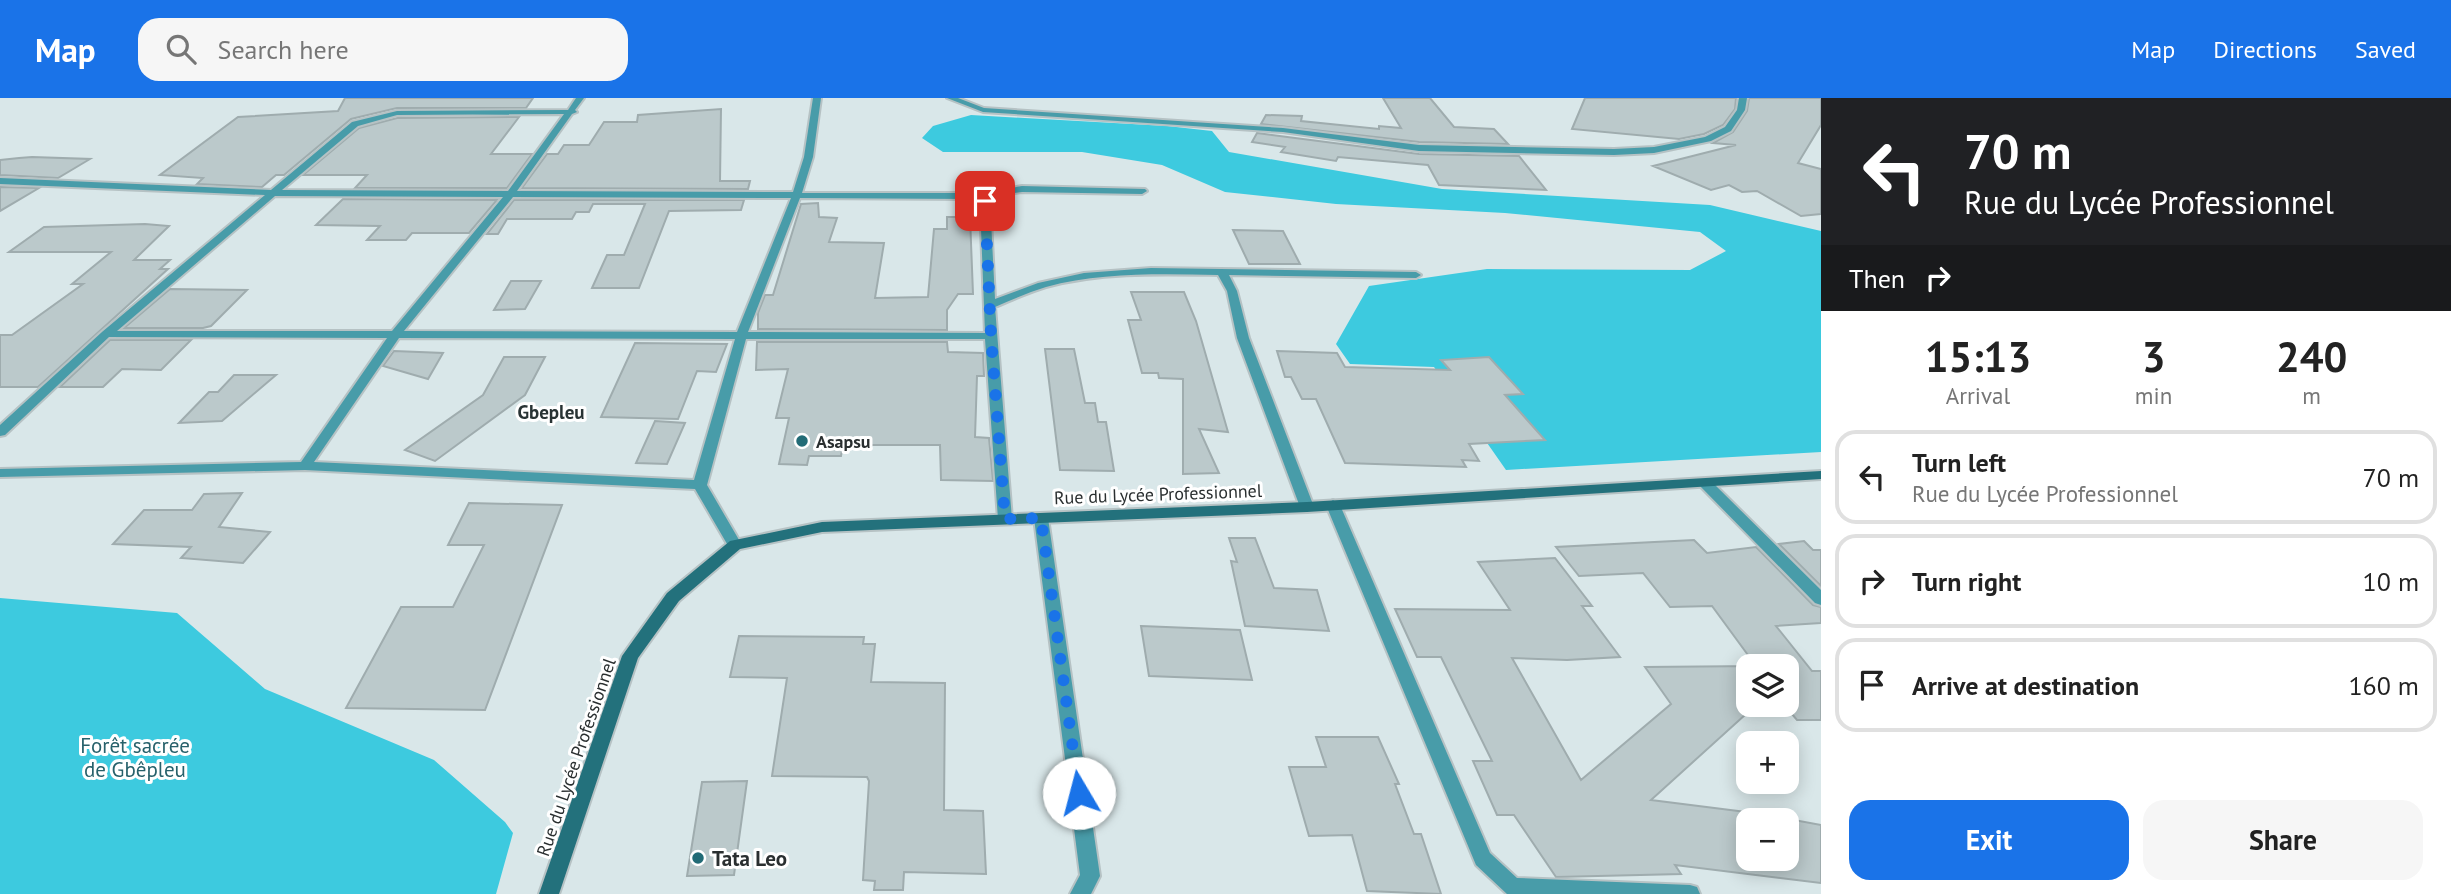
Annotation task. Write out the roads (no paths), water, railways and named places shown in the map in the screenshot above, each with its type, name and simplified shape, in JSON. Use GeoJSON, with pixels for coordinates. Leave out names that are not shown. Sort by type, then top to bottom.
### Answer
{"type":"FeatureCollection","features":[{"type":"Feature","properties":{"kind":"main road","name":"Rue du Lycée Professionnel"},"geometry":{"type":"LineString","coordinates":[[549,894],[630,656],[673,597],[735,545],[822,527],[1307,507],[1821,475]]}},
{"type":"Feature","properties":{"kind":"street"},"geometry":{"type":"LineString","coordinates":[[305,466],[396,334],[509,196],[573,112],[580,98]]}},
{"type":"Feature","properties":{"kind":"street"},"geometry":{"type":"LineString","coordinates":[[735,545],[700,485],[742,334],[796,194],[816,120],[817,98]]}},
{"type":"Feature","properties":{"kind":"street"},"geometry":{"type":"LineString","coordinates":[[951,98],[983,110],[1283,130],[1419,148],[1614,152],[1654,150],[1708,139],[1728,129],[1741,110],[1743,98]]}},
{"type":"Feature","properties":{"kind":"street"},"geometry":{"type":"LineString","coordinates":[[0,432],[106,334],[345,130],[370,118],[421,112],[573,112]]}},
{"type":"Feature","properties":{"kind":"street"},"geometry":{"type":"LineString","coordinates":[[0,181],[272,193],[509,196],[706,192],[969,196],[985,201],[1003,192],[1022,189],[1142,191]]}},
{"type":"Feature","properties":{"kind":"street"},"geometry":{"type":"LineString","coordinates":[[985,201],[991,336],[1005,519]]}},
{"type":"Feature","properties":{"kind":"street"},"geometry":{"type":"LineString","coordinates":[[990,305],[1042,285],[1084,276],[1151,271],[1416,275]]}},
{"type":"Feature","properties":{"kind":"street"},"geometry":{"type":"LineString","coordinates":[[1223,274],[1232,291],[1243,338],[1307,507]]}},
{"type":"Feature","properties":{"kind":"street"},"geometry":{"type":"LineString","coordinates":[[106,334],[991,336]]}},
{"type":"Feature","properties":{"kind":"street"},"geometry":{"type":"LineString","coordinates":[[0,473],[305,466],[700,485]]}},
{"type":"Feature","properties":{"kind":"street"},"geometry":{"type":"LineString","coordinates":[[1705,482],[1821,599]]}},
{"type":"Feature","properties":{"kind":"street"},"geometry":{"type":"LineString","coordinates":[[1333,505],[1483,859],[1513,887],[1690,894]]}},
{"type":"Feature","properties":{"kind":"street"},"geometry":{"type":"LineString","coordinates":[[1041,518],[1090,876],[1080,894]]}},
{"type":"Feature","properties":{"kind":"place","name":"Asapsu"},"geometry":{"type":"Point","coordinates":[802,441]}},
{"type":"Feature","properties":{"kind":"place","name":"Tata Leo"},"geometry":{"type":"Point","coordinates":[698,858]}},
{"type":"Feature","properties":{"kind":"district","name":"Gbepleu"},"geometry":{"type":"Point","coordinates":[551,412]}},
{"type":"Feature","properties":{"kind":"park label","name":"Forêt sacrée de Gbêpleu"},"geometry":{"type":"Point","coordinates":[135,757]}}]}
